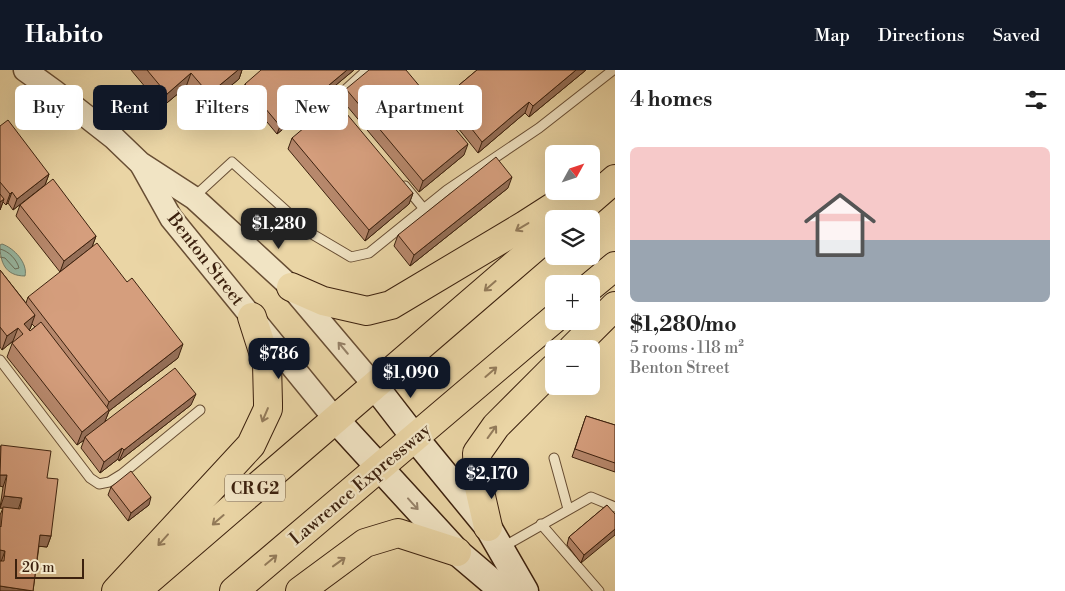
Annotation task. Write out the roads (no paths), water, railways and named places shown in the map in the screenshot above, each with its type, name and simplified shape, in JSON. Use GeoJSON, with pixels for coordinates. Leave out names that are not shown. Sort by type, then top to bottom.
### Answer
{"type":"FeatureCollection","features":[{"type":"Feature","properties":{"kind":"highway"},"geometry":{"type":"LineString","coordinates":[[600,177],[615,168]]}},
{"type":"Feature","properties":{"kind":"highway"},"geometry":{"type":"LineString","coordinates":[[579,210],[615,179]]}},
{"type":"Feature","properties":{"kind":"highway"},"geometry":{"type":"LineString","coordinates":[[291,287],[323,301],[367,311],[391,305],[564,200]]}},
{"type":"Feature","properties":{"kind":"highway","name":"CR G2"},"geometry":{"type":"LineString","coordinates":[[136,591],[545,239]]}},
{"type":"Feature","properties":{"kind":"highway"},"geometry":{"type":"LineString","coordinates":[[600,278],[615,266]]}},
{"type":"Feature","properties":{"kind":"highway"},"geometry":{"type":"LineString","coordinates":[[581,340],[615,306]]}},
{"type":"Feature","properties":{"kind":"highway"},"geometry":{"type":"LineString","coordinates":[[116,591],[251,445],[268,409],[267,364],[252,317]]}},
{"type":"Feature","properties":{"kind":"highway","name":"Lawrence Expressway"},"geometry":{"type":"LineString","coordinates":[[234,591],[545,326]]}},
{"type":"Feature","properties":{"kind":"highway"},"geometry":{"type":"LineString","coordinates":[[494,538],[478,483],[477,453],[496,426],[545,377]]}},
{"type":"Feature","properties":{"kind":"highway"},"geometry":{"type":"LineString","coordinates":[[300,591],[366,543],[398,533],[457,552]]}},
{"type":"Feature","properties":{"kind":"main road","name":"Benton Street"},"geometry":{"type":"LineString","coordinates":[[374,385],[494,538],[525,591]]}},
{"type":"Feature","properties":{"kind":"main road","name":"Benton Street"},"geometry":{"type":"LineString","coordinates":[[335,419],[457,552],[503,591]]}},
{"type":"Feature","properties":{"kind":"street","name":"Benton Street"},"geometry":{"type":"LineString","coordinates":[[26,70],[84,114],[140,163],[194,198],[291,287],[374,385]]}},
{"type":"Feature","properties":{"kind":"street","name":"Benton Street"},"geometry":{"type":"LineString","coordinates":[[140,163],[171,218],[335,419]]}},
{"type":"Feature","properties":{"kind":"lane"},"geometry":{"type":"LineString","coordinates":[[348,87],[367,70]]}},
{"type":"Feature","properties":{"kind":"lane"},"geometry":{"type":"LineString","coordinates":[[194,198],[232,162],[312,234],[351,257],[369,253],[447,190],[539,128],[613,70]]}},
{"type":"Feature","properties":{"kind":"lane"},"geometry":{"type":"LineString","coordinates":[[400,180],[424,209]]}},
{"type":"Feature","properties":{"kind":"lane"},"geometry":{"type":"LineString","coordinates":[[0,360],[90,478],[99,484],[109,482],[122,474],[200,410]]}},
{"type":"Feature","properties":{"kind":"lane"},"geometry":{"type":"LineString","coordinates":[[554,458],[568,510]]}},
{"type":"Feature","properties":{"kind":"lane"},"geometry":{"type":"LineString","coordinates":[[494,538],[541,524],[591,498],[615,507]]}},
{"type":"Feature","properties":{"kind":"lane"},"geometry":{"type":"LineString","coordinates":[[541,524],[599,591]]}},
{"type":"Feature","properties":{"kind":"water"},"geometry":{"type":"Polygon","coordinates":[[[2,244],[11,249],[22,261],[25,276],[13,274],[5,267],[0,251],[0,245],[2,244]]]}}]}
